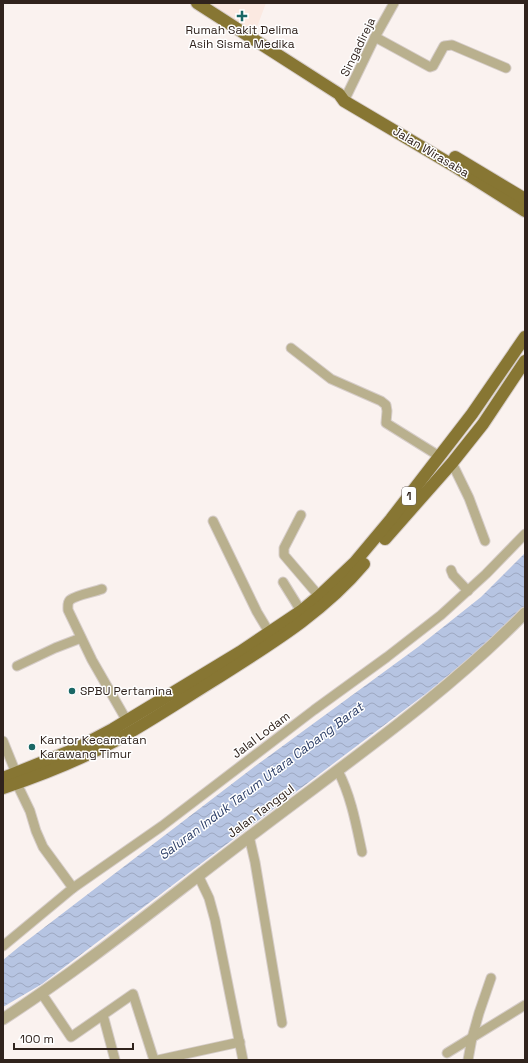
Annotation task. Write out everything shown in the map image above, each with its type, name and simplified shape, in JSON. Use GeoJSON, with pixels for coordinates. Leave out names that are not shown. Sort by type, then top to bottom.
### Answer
{"type":"FeatureCollection","features":[{"type":"Feature","properties":{"kind":"main road","name":"Jalan Wirasaba"},"geometry":{"type":"LineString","coordinates":[[197,3],[525,211]]}},
{"type":"Feature","properties":{"kind":"main road","name":"Jalan Wirasaba"},"geometry":{"type":"LineString","coordinates":[[344,96],[525,199]]}},
{"type":"Feature","properties":{"kind":"main road","name":"1"},"geometry":{"type":"LineString","coordinates":[[3,778],[16,778],[80,758],[114,741],[301,611],[319,596],[356,562],[391,519],[472,414],[525,337]]}},
{"type":"Feature","properties":{"kind":"main road","name":"1"},"geometry":{"type":"LineString","coordinates":[[3,788],[16,778],[127,721],[167,703],[269,646],[306,620],[326,603],[362,566],[452,463],[482,424],[525,362]]}},
{"type":"Feature","properties":{"kind":"street","name":"Singadireja"},"geometry":{"type":"LineString","coordinates":[[344,96],[394,3]]}},
{"type":"Feature","properties":{"kind":"street"},"geometry":{"type":"LineString","coordinates":[[375,37],[430,67],[433,66],[444,46],[452,45],[506,68]]}},
{"type":"Feature","properties":{"kind":"street"},"geometry":{"type":"LineString","coordinates":[[291,348],[332,379],[381,401],[386,405],[386,423],[439,456]]}},
{"type":"Feature","properties":{"kind":"street"},"geometry":{"type":"LineString","coordinates":[[452,463],[469,498],[485,541]]}},
{"type":"Feature","properties":{"kind":"street"},"geometry":{"type":"LineString","coordinates":[[301,515],[284,548],[284,555],[319,596]]}},
{"type":"Feature","properties":{"kind":"street"},"geometry":{"type":"LineString","coordinates":[[213,521],[256,612],[269,632]]}},
{"type":"Feature","properties":{"kind":"street","name":"Jalal Lodam"},"geometry":{"type":"LineString","coordinates":[[3,946],[73,888],[162,826],[441,615],[486,574],[525,534]]}},
{"type":"Feature","properties":{"kind":"street"},"geometry":{"type":"LineString","coordinates":[[451,570],[453,575],[468,591]]}},
{"type":"Feature","properties":{"kind":"street"},"geometry":{"type":"LineString","coordinates":[[283,582],[301,611]]}},
{"type":"Feature","properties":{"kind":"street"},"geometry":{"type":"LineString","coordinates":[[102,589],[76,597],[69,602],[68,610],[92,660],[127,721]]}},
{"type":"Feature","properties":{"kind":"street","name":"Jalan Tanggul"},"geometry":{"type":"LineString","coordinates":[[3,1019],[42,994],[249,836],[338,771],[463,672],[525,613]]}},
{"type":"Feature","properties":{"kind":"street"},"geometry":{"type":"LineString","coordinates":[[17,666],[55,648],[81,638]]}},
{"type":"Feature","properties":{"kind":"street"},"geometry":{"type":"LineString","coordinates":[[3,741],[43,847],[73,888]]}},
{"type":"Feature","properties":{"kind":"street"},"geometry":{"type":"LineString","coordinates":[[338,771],[346,786],[356,821],[362,852]]}},
{"type":"Feature","properties":{"kind":"street"},"geometry":{"type":"LineString","coordinates":[[249,836],[256,862],[282,1023]]}},
{"type":"Feature","properties":{"kind":"street"},"geometry":{"type":"LineString","coordinates":[[198,875],[209,898],[215,920],[228,993],[240,1042],[242,1060]]}},
{"type":"Feature","properties":{"kind":"street"},"geometry":{"type":"LineString","coordinates":[[468,1060],[479,1013],[491,978]]}},
{"type":"Feature","properties":{"kind":"street"},"geometry":{"type":"LineString","coordinates":[[42,994],[71,1037],[133,994],[154,1060]]}},
{"type":"Feature","properties":{"kind":"street"},"geometry":{"type":"LineString","coordinates":[[447,1053],[525,1005]]}},
{"type":"Feature","properties":{"kind":"street"},"geometry":{"type":"LineString","coordinates":[[103,1016],[115,1060]]}},
{"type":"Feature","properties":{"kind":"street"},"geometry":{"type":"LineString","coordinates":[[158,1060],[240,1042]]}},
{"type":"Feature","properties":{"kind":"shaded area","name":"Rumah Sakit Delima Asih Sisma Medika"},"geometry":{"type":"Polygon","coordinates":[[[203,3],[266,3],[254,35],[203,3]]]}},
{"type":"Feature","properties":{"kind":"water","name":"Saluran Induk Tarum Utara Cabang Barat"},"geometry":{"type":"Polygon","coordinates":[[[525,553],[525,608],[498,634],[428,692],[42,984],[3,1007],[3,960],[254,767],[418,647],[481,597],[525,553]]]}},
{"type":"Feature","properties":{"kind":"place","name":"Rumah Sakit Delima Asih Sisma Medika"},"geometry":{"type":"Point","coordinates":[242,16]}},
{"type":"Feature","properties":{"kind":"place","name":"SPBU Pertamina"},"geometry":{"type":"Point","coordinates":[72,691]}},
{"type":"Feature","properties":{"kind":"place","name":"Kantor Kecamatan Karawang Timur"},"geometry":{"type":"Point","coordinates":[32,747]}}]}
